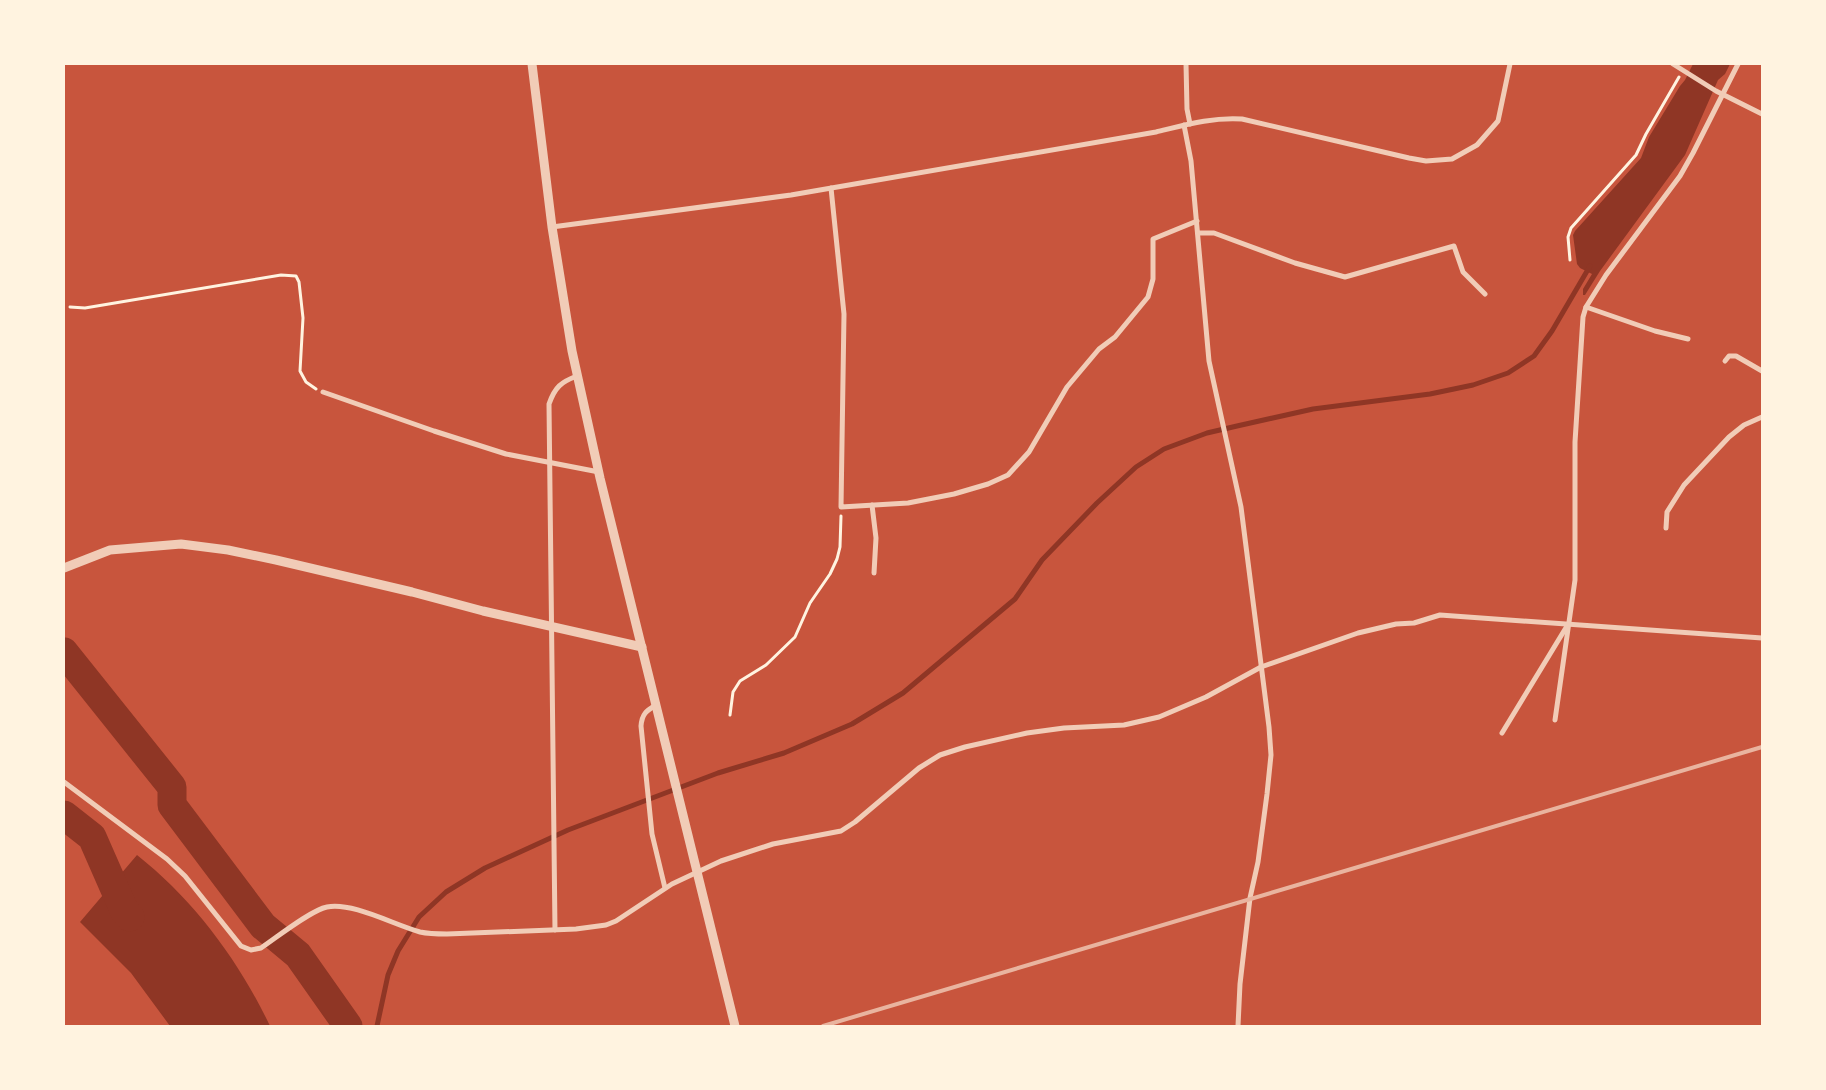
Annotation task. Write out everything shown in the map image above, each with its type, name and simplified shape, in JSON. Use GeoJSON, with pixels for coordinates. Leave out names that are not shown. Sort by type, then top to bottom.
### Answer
{"type":"FeatureCollection","features":[{"type":"Feature","properties":{"kind":"street"},"geometry":{"type":"LineString","coordinates":[[532,64],[560,288],[577,376],[735,1026]]}},
{"type":"Feature","properties":{"kind":"street"},"geometry":{"type":"LineString","coordinates":[[1186,64],[1187,125],[1209,361],[1241,507],[1270,727],[1271,755],[1268,794],[1258,862],[1248,908],[1240,984],[1238,1026]]}},
{"type":"Feature","properties":{"kind":"street"},"geometry":{"type":"LineString","coordinates":[[552,228],[831,188],[1156,132],[1211,119],[1242,119],[1426,161],[1452,159],[1477,145],[1498,121],[1510,64]]}},
{"type":"Feature","properties":{"kind":"street"},"geometry":{"type":"LineString","coordinates":[[1673,64],[1716,92],[1762,114]]}},
{"type":"Feature","properties":{"kind":"street"},"geometry":{"type":"LineString","coordinates":[[1555,720],[1575,580],[1575,442],[1583,317],[1586,307],[1606,274],[1680,176],[1738,64]]}},
{"type":"Feature","properties":{"kind":"street"},"geometry":{"type":"LineString","coordinates":[[831,188],[844,314],[841,507],[908,503],[954,494],[988,484],[1008,475],[1029,452],[1066,387],[1099,349],[1115,337],[1148,298],[1153,280],[1153,239],[1196,222]]}},
{"type":"Feature","properties":{"kind":"street"},"geometry":{"type":"LineString","coordinates":[[1198,233],[1214,233],[1295,263],[1345,277],[1454,246],[1462,272],[1485,294]]}},
{"type":"Feature","properties":{"kind":"street"},"geometry":{"type":"LineString","coordinates":[[1586,307],[1655,331],[1688,339]]}},
{"type":"Feature","properties":{"kind":"street"},"geometry":{"type":"LineString","coordinates":[[1724,361],[1729,356],[1736,356],[1762,371]]}},
{"type":"Feature","properties":{"kind":"street"},"geometry":{"type":"LineString","coordinates":[[555,930],[549,404],[553,392],[562,383],[577,376]]}},
{"type":"Feature","properties":{"kind":"street"},"geometry":{"type":"LineString","coordinates":[[323,392],[506,454],[599,472]]}},
{"type":"Feature","properties":{"kind":"street"},"geometry":{"type":"LineString","coordinates":[[1666,528],[1667,512],[1684,485],[1729,437],[1744,425],[1762,417]]}},
{"type":"Feature","properties":{"kind":"street"},"geometry":{"type":"LineString","coordinates":[[872,505],[876,538],[874,573]]}},
{"type":"Feature","properties":{"kind":"street"},"geometry":{"type":"LineString","coordinates":[[64,568],[110,550],[181,544],[228,550],[642,647]]}},
{"type":"Feature","properties":{"kind":"street"},"geometry":{"type":"LineString","coordinates":[[64,782],[167,859],[185,876],[241,946],[251,950],[261,948],[316,911],[327,907],[338,907],[375,915],[419,931],[447,934],[555,930],[606,925],[616,921],[665,888],[721,861],[774,844],[841,831],[855,822],[919,768],[940,755],[965,747],[1027,733],[1064,728],[1124,725],[1159,717],[1206,697],[1261,667],[1358,633],[1396,624],[1414,623],[1440,615],[1762,638]]}},
{"type":"Feature","properties":{"kind":"street"},"geometry":{"type":"LineString","coordinates":[[1502,733],[1568,623]]}},
{"type":"Feature","properties":{"kind":"street"},"geometry":{"type":"LineString","coordinates":[[656,705],[642,715],[641,726],[652,834],[665,888]]}},
{"type":"Feature","properties":{"kind":"path"},"geometry":{"type":"LineString","coordinates":[[1570,260],[1568,237],[1571,228],[1636,155],[1646,134],[1685,71]]}},
{"type":"Feature","properties":{"kind":"path"},"geometry":{"type":"LineString","coordinates":[[70,307],[85,308],[281,275],[296,276],[299,282],[303,318],[300,371],[306,382],[323,392]]}},
{"type":"Feature","properties":{"kind":"path"},"geometry":{"type":"LineString","coordinates":[[730,715],[733,692],[740,681],[766,665],[794,638],[810,603],[830,574],[837,560],[840,547],[841,507]]}},
{"type":"Feature","properties":{"kind":"shaded area"},"geometry":{"type":"Polygon","coordinates":[[[1693,64],[1730,64],[1725,74],[1718,80],[1685,155],[1600,271],[1585,295],[1583,295],[1583,289],[1592,274],[1580,268],[1577,264],[1573,235],[1641,158],[1649,137],[1693,64]]]}},
{"type":"Feature","properties":{"kind":"shaded area"},"geometry":{"type":"Polygon","coordinates":[[[137,855],[177,892],[213,933],[244,978],[270,1026],[170,1026],[131,973],[80,922],[137,855]]]}},
{"type":"Feature","properties":{"kind":"waterway"},"geometry":{"type":"LineString","coordinates":[[377,1026],[388,975],[398,951],[419,917],[446,892],[485,868],[568,830],[718,773],[784,753],[852,724],[903,693],[1015,599],[1042,560],[1097,503],[1136,467],[1164,449],[1207,433],[1313,409],[1430,394],[1473,385],[1508,373],[1534,356],[1552,331],[1590,266]]}},
{"type":"Feature","properties":{"kind":"waterway"},"geometry":{"type":"LineString","coordinates":[[64,652],[172,787],[172,805],[263,926],[298,955],[348,1026]]}},
{"type":"Feature","properties":{"kind":"waterway"},"geometry":{"type":"LineString","coordinates":[[64,815],[92,837],[124,910],[130,917]]}},
{"type":"Feature","properties":{"kind":"railway"},"geometry":{"type":"LineString","coordinates":[[823,1026],[1762,747]]}}]}
